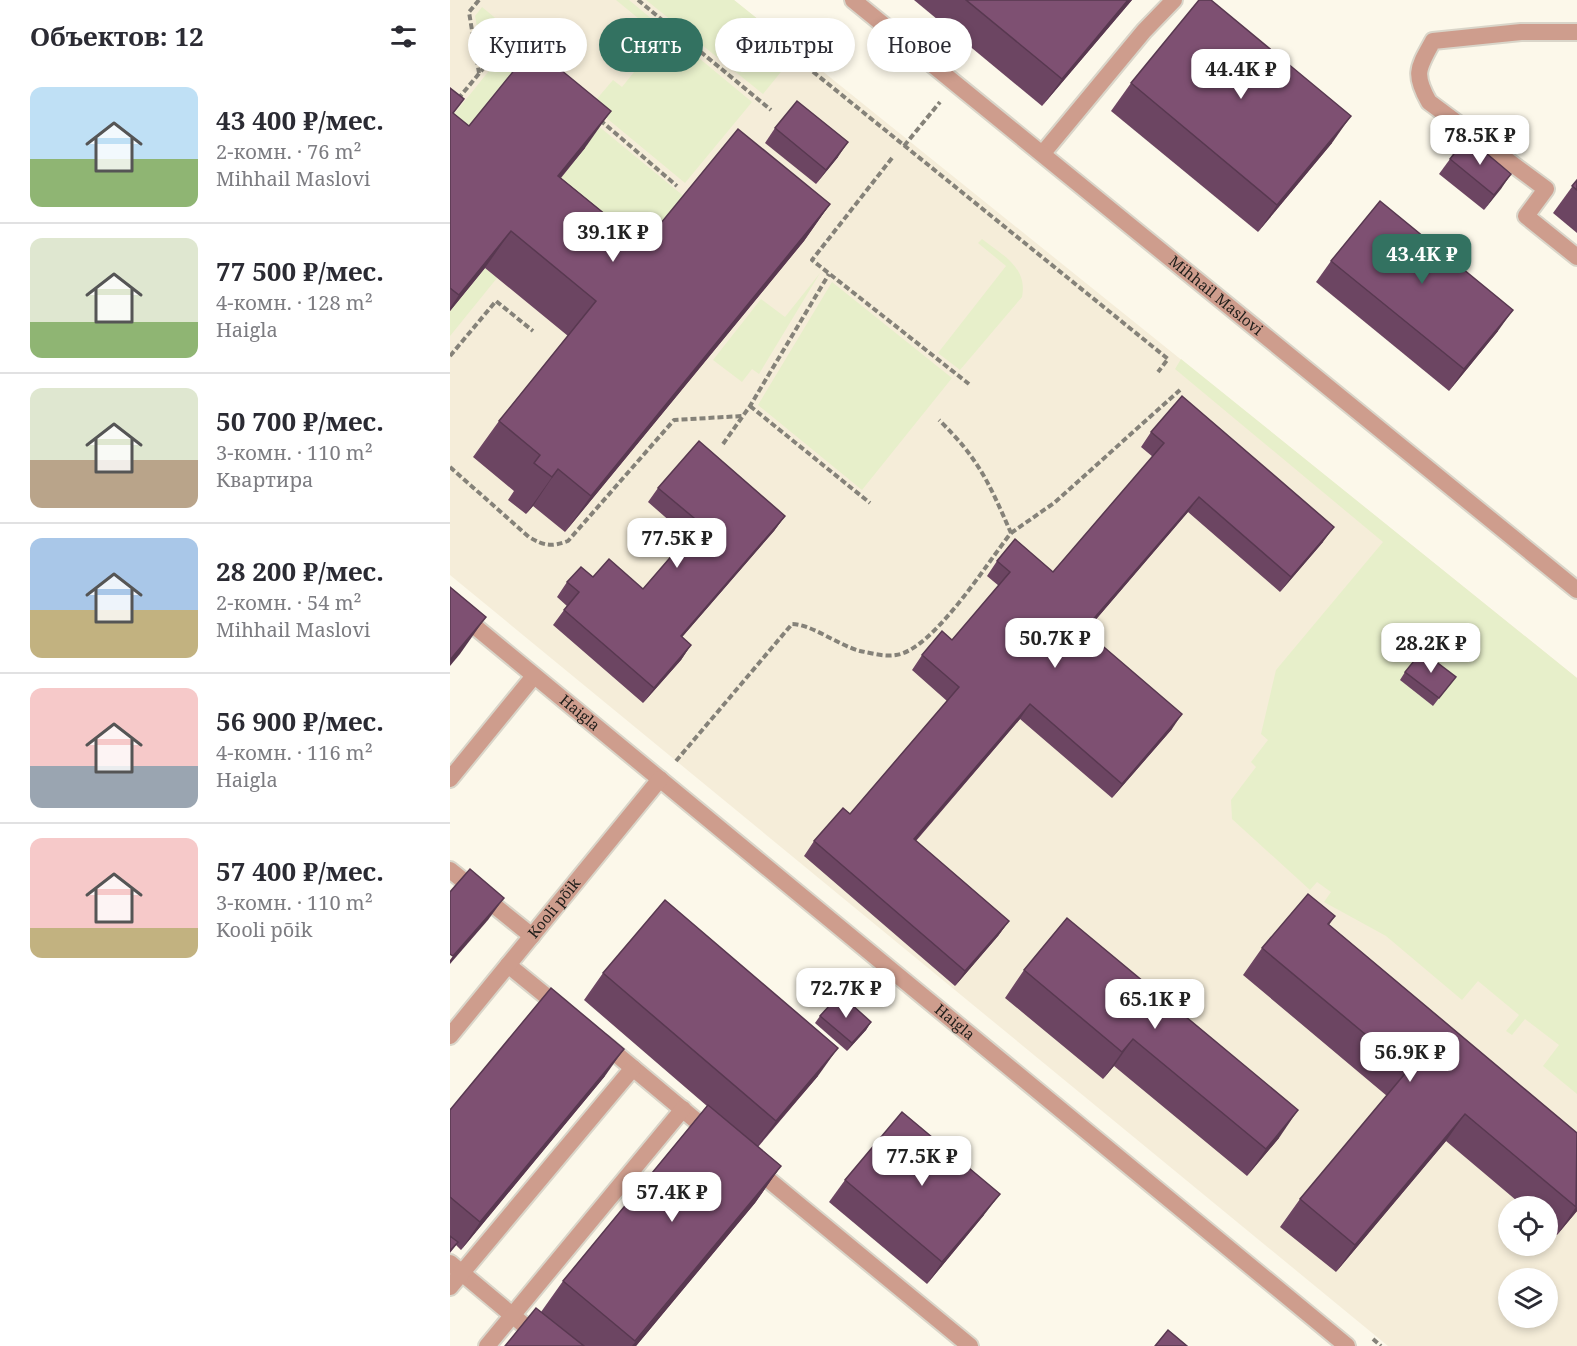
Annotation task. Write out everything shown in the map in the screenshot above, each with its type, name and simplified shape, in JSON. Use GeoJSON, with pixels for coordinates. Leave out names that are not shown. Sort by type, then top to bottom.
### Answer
{"type":"FeatureCollection","features":[{"type":"Feature","properties":{"kind":"street","name":"Mihhail Maslovi"},"geometry":{"type":"LineString","coordinates":[[853,0],[1577,590]]}},
{"type":"Feature","properties":{"kind":"street"},"geometry":{"type":"LineString","coordinates":[[1043,153],[1144,31],[1174,0]]}},
{"type":"Feature","properties":{"kind":"street"},"geometry":{"type":"LineString","coordinates":[[1577,32],[1521,32],[1433,41],[1420,63],[1419,83],[1429,102],[1546,189],[1526,216],[1577,257]]}},
{"type":"Feature","properties":{"kind":"street","name":"Haigla"},"geometry":{"type":"LineString","coordinates":[[450,606],[1347,1346]]}},
{"type":"Feature","properties":{"kind":"street"},"geometry":{"type":"LineString","coordinates":[[450,779],[534,676]]}},
{"type":"Feature","properties":{"kind":"street","name":"Kooli põik"},"geometry":{"type":"LineString","coordinates":[[450,1036],[660,779]]}},
{"type":"Feature","properties":{"kind":"street"},"geometry":{"type":"LineString","coordinates":[[450,870],[532,936]]}},
{"type":"Feature","properties":{"kind":"street"},"geometry":{"type":"LineString","coordinates":[[508,965],[571,1016]]}},
{"type":"Feature","properties":{"kind":"street"},"geometry":{"type":"LineString","coordinates":[[588,1031],[970,1346]]}},
{"type":"Feature","properties":{"kind":"street"},"geometry":{"type":"LineString","coordinates":[[450,1287],[456,1268],[633,1068]]}},
{"type":"Feature","properties":{"kind":"street"},"geometry":{"type":"LineString","coordinates":[[487,1346],[683,1109]]}},
{"type":"Feature","properties":{"kind":"street"},"geometry":{"type":"LineString","coordinates":[[456,1268],[549,1346]]}},
{"type":"Feature","properties":{"kind":"path"},"geometry":{"type":"LineString","coordinates":[[457,100],[479,73],[469,12],[479,0]]}},
{"type":"Feature","properties":{"kind":"path"},"geometry":{"type":"LineString","coordinates":[[638,0],[771,110]]}},
{"type":"Feature","properties":{"kind":"path"},"geometry":{"type":"LineString","coordinates":[[813,72],[1168,359],[1158,372]]}},
{"type":"Feature","properties":{"kind":"path"},"geometry":{"type":"LineString","coordinates":[[904,146],[956,83]]}},
{"type":"Feature","properties":{"kind":"path"},"geometry":{"type":"LineString","coordinates":[[598,118],[677,186]]}},
{"type":"Feature","properties":{"kind":"path"},"geometry":{"type":"LineString","coordinates":[[892,158],[812,260],[969,384]]}},
{"type":"Feature","properties":{"kind":"path"},"geometry":{"type":"LineString","coordinates":[[723,444],[750,406],[829,274]]}},
{"type":"Feature","properties":{"kind":"path"},"geometry":{"type":"LineString","coordinates":[[450,356],[496,301],[533,331]]}},
{"type":"Feature","properties":{"kind":"path"},"geometry":{"type":"LineString","coordinates":[[674,764],[792,624],[803,624],[838,644],[866,652],[897,655],[913,649],[938,627],[1011,533],[1054,503],[1180,390]]}},
{"type":"Feature","properties":{"kind":"path"},"geometry":{"type":"LineString","coordinates":[[750,406],[870,502]]}},
{"type":"Feature","properties":{"kind":"path"},"geometry":{"type":"LineString","coordinates":[[450,467],[529,537],[543,545],[555,546],[568,541],[674,420],[742,416]]}},
{"type":"Feature","properties":{"kind":"path"},"geometry":{"type":"LineString","coordinates":[[939,420],[965,445],[984,471],[1011,533]]}},
{"type":"Feature","properties":{"kind":"shaded area"},"geometry":{"type":"Polygon","coordinates":[[[450,0],[734,0],[756,18],[715,18],[715,72],[824,72],[1577,678],[1577,1346],[1388,1346],[450,575],[450,0]]]}},
{"type":"Feature","properties":{"kind":"green space"},"geometry":{"type":"Polygon","coordinates":[[[616,0],[629,0],[651,18],[638,18],[616,0]]]}},
{"type":"Feature","properties":{"kind":"green space"},"geometry":{"type":"Polygon","coordinates":[[[646,0],[734,0],[757,18],[715,18],[715,55],[703,46],[703,18],[668,18],[646,0]]]}},
{"type":"Feature","properties":{"kind":"green space"},"geometry":{"type":"Polygon","coordinates":[[[482,7],[495,18],[475,18],[482,7]]]}},
{"type":"Feature","properties":{"kind":"green space"},"geometry":{"type":"Polygon","coordinates":[[[703,61],[752,102],[685,183],[551,72],[560,72],[595,101],[613,80],[622,87],[634,72],[703,72],[703,61]]]}},
{"type":"Feature","properties":{"kind":"green space"},"geometry":{"type":"Polygon","coordinates":[[[488,72],[533,72],[686,198],[617,282],[450,154],[450,119],[488,72]]]}},
{"type":"Feature","properties":{"kind":"green space"},"geometry":{"type":"Polygon","coordinates":[[[736,72],[781,72],[763,94],[736,72]]]}},
{"type":"Feature","properties":{"kind":"green space"},"geometry":{"type":"Polygon","coordinates":[[[982,239],[1005,256],[1017,270],[1023,287],[1022,297],[960,370],[938,353],[1006,266],[978,243],[982,239]]]}},
{"type":"Feature","properties":{"kind":"green space"},"geometry":{"type":"Polygon","coordinates":[[[485,268],[497,278],[450,336],[450,311],[485,268]]]}},
{"type":"Feature","properties":{"kind":"green space"},"geometry":{"type":"Polygon","coordinates":[[[820,273],[759,374],[752,369],[742,382],[713,360],[761,299],[785,317],[820,273]]]}},
{"type":"Feature","properties":{"kind":"green space"},"geometry":{"type":"Polygon","coordinates":[[[832,282],[952,378],[862,490],[758,405],[832,282]]]}},
{"type":"Feature","properties":{"kind":"green space"},"geometry":{"type":"Polygon","coordinates":[[[1181,359],[1577,678],[1577,1094],[1543,1066],[1559,1045],[1525,1019],[1512,1035],[1506,1031],[1519,1015],[1478,981],[1462,1000],[1386,936],[1324,902],[1331,892],[1317,882],[1310,890],[1232,819],[1231,800],[1256,767],[1251,762],[1268,740],[1261,734],[1276,670],[1383,542],[1175,369],[1181,359]]]}},
{"type":"Feature","properties":{"kind":"building"},"geometry":{"type":"Polygon","coordinates":[[[966,0],[1128,0],[1062,79],[966,0]]]}},
{"type":"Feature","properties":{"kind":"building"},"geometry":{"type":"Polygon","coordinates":[[[1199,0],[1211,0],[1351,116],[1277,205],[1131,83],[1199,0]]]}},
{"type":"Feature","properties":{"kind":"building"},"geometry":{"type":"Polygon","coordinates":[[[513,72],[563,72],[611,111],[558,176],[643,245],[738,129],[830,204],[591,496],[558,469],[552,477],[534,463],[540,455],[499,421],[596,301],[511,231],[459,295],[450,288],[450,88],[464,99],[453,113],[469,126],[513,72]]]}},
{"type":"Feature","properties":{"kind":"building"},"geometry":{"type":"Polygon","coordinates":[[[797,101],[848,142],[826,170],[775,128],[797,101]]]}},
{"type":"Feature","properties":{"kind":"building"},"geometry":{"type":"Polygon","coordinates":[[[1467,137],[1511,174],[1494,195],[1450,159],[1467,137]]]}},
{"type":"Feature","properties":{"kind":"building"},"geometry":{"type":"Polygon","coordinates":[[[1577,180],[1577,190],[1572,186],[1577,180]]]}},
{"type":"Feature","properties":{"kind":"building"},"geometry":{"type":"Polygon","coordinates":[[[1380,201],[1513,310],[1464,369],[1331,261],[1380,201]]]}},
{"type":"Feature","properties":{"kind":"building"},"geometry":{"type":"Polygon","coordinates":[[[1182,396],[1334,527],[1291,577],[1199,497],[1084,630],[1182,714],[1122,784],[1030,704],[914,839],[1009,921],[965,971],[814,841],[843,808],[850,814],[959,687],[922,655],[942,631],[952,640],[1010,572],[997,561],[1015,539],[1053,572],[1164,443],[1151,432],[1182,396]]]}},
{"type":"Feature","properties":{"kind":"building"},"geometry":{"type":"Polygon","coordinates":[[[699,441],[785,516],[681,636],[691,645],[654,688],[564,610],[579,592],[567,582],[581,567],[593,577],[609,559],[643,589],[700,523],[658,488],[699,441]]]}},
{"type":"Feature","properties":{"kind":"building"},"geometry":{"type":"Polygon","coordinates":[[[450,587],[486,617],[450,660],[450,587]]]}},
{"type":"Feature","properties":{"kind":"building"},"geometry":{"type":"Polygon","coordinates":[[[1422,651],[1456,677],[1439,698],[1405,672],[1422,651]]]}},
{"type":"Feature","properties":{"kind":"building"},"geometry":{"type":"Polygon","coordinates":[[[470,869],[504,898],[453,956],[450,954],[450,892],[470,869]]]}},
{"type":"Feature","properties":{"kind":"building"},"geometry":{"type":"Polygon","coordinates":[[[1308,894],[1335,916],[1328,924],[1577,1133],[1576,1207],[1465,1114],[1355,1245],[1300,1199],[1408,1070],[1262,948],[1308,894]]]}},
{"type":"Feature","properties":{"kind":"building"},"geometry":{"type":"Polygon","coordinates":[[[665,900],[838,1048],[776,1121],[603,973],[665,900]]]}},
{"type":"Feature","properties":{"kind":"building"},"geometry":{"type":"Polygon","coordinates":[[[1067,918],[1298,1110],[1266,1149],[1133,1039],[1122,1052],[1024,970],[1067,918]]]}},
{"type":"Feature","properties":{"kind":"building"},"geometry":{"type":"Polygon","coordinates":[[[551,988],[624,1049],[480,1222],[450,1197],[450,1110],[551,988]]]}},
{"type":"Feature","properties":{"kind":"building"},"geometry":{"type":"Polygon","coordinates":[[[840,994],[871,1022],[852,1043],[820,1016],[840,994]]]}},
{"type":"Feature","properties":{"kind":"building"},"geometry":{"type":"Polygon","coordinates":[[[708,1105],[781,1166],[635,1341],[563,1281],[708,1105]]]}},
{"type":"Feature","properties":{"kind":"building"},"geometry":{"type":"Polygon","coordinates":[[[902,1112],[1000,1194],[942,1262],[845,1180],[902,1112]]]}},
{"type":"Feature","properties":{"kind":"building"},"geometry":{"type":"Polygon","coordinates":[[[450,1236],[458,1242],[450,1251],[450,1236]]]}},
{"type":"Feature","properties":{"kind":"building"},"geometry":{"type":"Polygon","coordinates":[[[536,1308],[584,1346],[505,1346],[536,1308]]]}},
{"type":"Feature","properties":{"kind":"building"},"geometry":{"type":"Polygon","coordinates":[[[1168,1330],[1187,1346],[1155,1346],[1168,1330]]]}}]}
